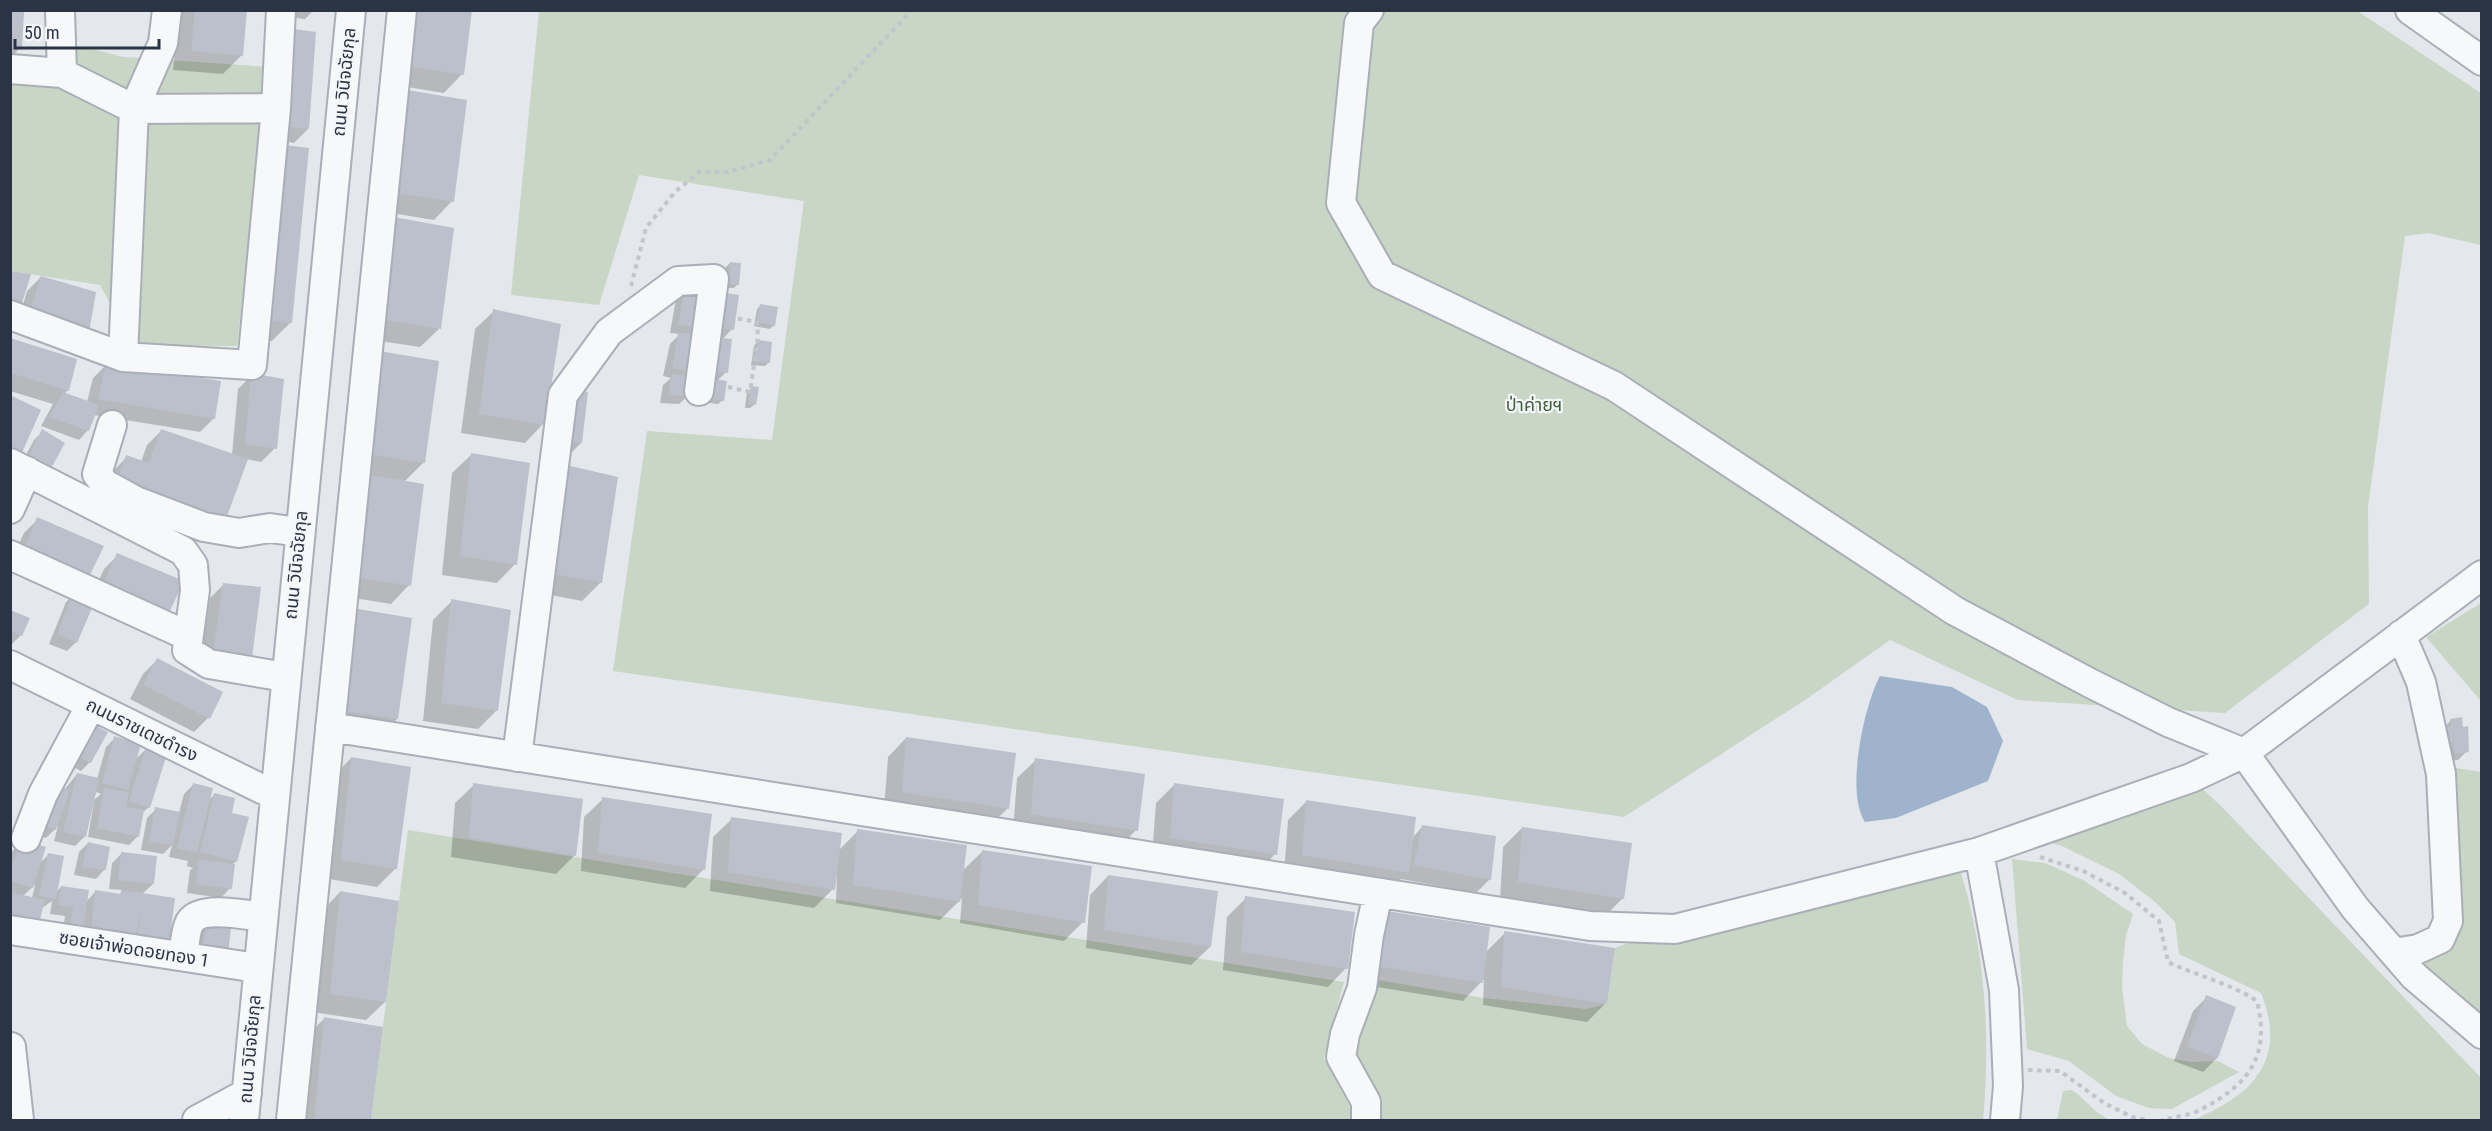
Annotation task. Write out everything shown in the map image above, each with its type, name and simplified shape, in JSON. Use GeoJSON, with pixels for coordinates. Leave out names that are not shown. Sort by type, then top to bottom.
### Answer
{"type":"FeatureCollection","features":[{"type":"Feature","properties":{"kind":"street"},"geometry":{"type":"LineString","coordinates":[[60,10],[62,73]]}},
{"type":"Feature","properties":{"kind":"street"},"geometry":{"type":"LineString","coordinates":[[123,357],[134,109],[163,43],[167,10]]}},
{"type":"Feature","properties":{"kind":"street"},"geometry":{"type":"LineString","coordinates":[[10,315],[123,357],[252,365],[276,108],[281,10]]}},
{"type":"Feature","properties":{"kind":"street","name":"ถนน วินิจฉัยกุล"},"geometry":{"type":"LineString","coordinates":[[245,1107],[351,10]]}},
{"type":"Feature","properties":{"kind":"street"},"geometry":{"type":"LineString","coordinates":[[291,1120],[402,10]]}},
{"type":"Feature","properties":{"kind":"street"},"geometry":{"type":"LineString","coordinates":[[1369,10],[1359,23],[1341,203],[1382,275],[1614,386],[1954,610],[2148,712],[2244,753],[2355,908],[2414,976],[2481,1034]]}},
{"type":"Feature","properties":{"kind":"street"},"geometry":{"type":"LineString","coordinates":[[2410,10],[2481,61]]}},
{"type":"Feature","properties":{"kind":"street"},"geometry":{"type":"LineString","coordinates":[[10,69],[62,73],[134,109],[276,108]]}},
{"type":"Feature","properties":{"kind":"street"},"geometry":{"type":"LineString","coordinates":[[517,757],[563,395],[609,333],[678,280],[714,279],[699,391]]}},
{"type":"Feature","properties":{"kind":"street"},"geometry":{"type":"LineString","coordinates":[[112,425],[97,474],[105,484],[136,501],[204,527],[239,533],[270,528],[299,532]]}},
{"type":"Feature","properties":{"kind":"street"},"geometry":{"type":"LineString","coordinates":[[10,509],[19,467],[183,551],[193,565],[195,590],[187,650],[209,664],[285,677]]}},
{"type":"Feature","properties":{"kind":"street"},"geometry":{"type":"LineString","coordinates":[[10,555],[188,636]]}},
{"type":"Feature","properties":{"kind":"street"},"geometry":{"type":"LineString","coordinates":[[330,727],[1590,926],[1675,929],[1979,852],[2191,778],[2244,753],[2481,575]]}},
{"type":"Feature","properties":{"kind":"street"},"geometry":{"type":"LineString","coordinates":[[2394,953],[2418,949],[2440,939],[2448,921],[2441,774],[2421,682],[2401,635]]}},
{"type":"Feature","properties":{"kind":"street","name":"ถนนราชเดชดำรง"},"geometry":{"type":"LineString","coordinates":[[10,665],[274,795]]}},
{"type":"Feature","properties":{"kind":"street"},"geometry":{"type":"LineString","coordinates":[[26,838],[43,794],[91,705]]}},
{"type":"Feature","properties":{"kind":"street"},"geometry":{"type":"LineString","coordinates":[[1979,852],[2004,990],[2007,1068],[2005,1120]]}},
{"type":"Feature","properties":{"kind":"street"},"geometry":{"type":"LineString","coordinates":[[1366,1120],[1366,1102],[1341,1057],[1345,1034],[1362,988],[1369,935],[1378,893]]}},
{"type":"Feature","properties":{"kind":"street"},"geometry":{"type":"LineString","coordinates":[[184,949],[189,922],[196,915],[209,912],[263,917]]}},
{"type":"Feature","properties":{"kind":"street","name":"ซอยเจ้าพ่อดอยทอง 1"},"geometry":{"type":"LineString","coordinates":[[10,930],[257,968]]}},
{"type":"Feature","properties":{"kind":"street"},"geometry":{"type":"LineString","coordinates":[[10,1047],[19,1120]]}},
{"type":"Feature","properties":{"kind":"street"},"geometry":{"type":"LineString","coordinates":[[197,1120],[245,1107]]}},
{"type":"Feature","properties":{"kind":"path"},"geometry":{"type":"LineString","coordinates":[[630,290],[646,228],[675,192],[699,172],[728,172],[770,160],[912,10]]}},
{"type":"Feature","properties":{"kind":"path"},"geometry":{"type":"LineString","coordinates":[[728,387],[750,392],[758,337],[757,322],[735,318]]}},
{"type":"Feature","properties":{"kind":"path"},"geometry":{"type":"LineString","coordinates":[[2033,855],[2084,871],[2125,893],[2159,921],[2168,962],[2188,972],[2243,992],[2257,1001],[2262,1023],[2262,1040],[2258,1058],[2246,1076],[2227,1093],[2201,1110],[2162,1120]]}},
{"type":"Feature","properties":{"kind":"path"},"geometry":{"type":"LineString","coordinates":[[2007,1068],[2060,1071],[2103,1103],[2132,1117],[2148,1120]]}},
{"type":"Feature","properties":{"kind":"green space","name":"ป่าค่ายฯ"},"geometry":{"type":"Polygon","coordinates":[[[2356,10],[2481,93],[2481,245],[2428,233],[2405,236],[2368,507],[2369,604],[2225,713],[2018,700],[1890,640],[1808,698],[1624,817],[613,671],[647,431],[772,440],[804,201],[639,175],[599,305],[511,295],[539,11],[2356,10]]]}},
{"type":"Feature","properties":{"kind":"green space"},"geometry":{"type":"Polygon","coordinates":[[[81,46],[123,57],[269,67],[237,346],[133,345],[100,285],[11,271],[11,81],[48,85],[81,46]]]}},
{"type":"Feature","properties":{"kind":"green space"},"geometry":{"type":"Polygon","coordinates":[[[2481,603],[2481,701],[2426,637],[2481,603]]]}},
{"type":"Feature","properties":{"kind":"green space"},"geometry":{"type":"Polygon","coordinates":[[[2450,767],[2481,772],[2481,1034],[2414,976],[2450,934],[2450,767]]]}},
{"type":"Feature","properties":{"kind":"green space"},"geometry":{"type":"Polygon","coordinates":[[[2191,778],[2222,807],[2481,1078],[2481,1120],[2192,1120],[2232,1099],[2248,1087],[2260,1072],[2267,1056],[2270,1037],[2268,1016],[2261,993],[2179,954],[2175,922],[2154,901],[2119,874],[2062,846],[2029,835],[2191,778]]]}},
{"type":"Feature","properties":{"kind":"green space"},"geometry":{"type":"Polygon","coordinates":[[[408,830],[1344,982],[1324,1058],[1352,1111],[1351,1120],[371,1120],[408,830]]]}},
{"type":"Feature","properties":{"kind":"green space"},"geometry":{"type":"Polygon","coordinates":[[[1956,858],[1974,922],[1983,988],[1986,1054],[1983,1120],[1373,1120],[1349,1052],[1372,979],[1484,998],[1586,1009],[1607,1004],[1615,948],[1666,929],[1956,858]]]}},
{"type":"Feature","properties":{"kind":"green space"},"geometry":{"type":"Polygon","coordinates":[[[2012,859],[2045,863],[2083,880],[2133,914],[2126,935],[2122,987],[2127,1026],[2142,1044],[2169,1058],[2191,1062],[2218,1061],[2239,1072],[2172,1109],[2149,1108],[2116,1096],[2069,1061],[2027,1049],[2012,859]]]}},
{"type":"Feature","properties":{"kind":"green space"},"geometry":{"type":"Polygon","coordinates":[[[2072,1090],[2099,1114],[2110,1120],[2057,1120],[2063,1091],[2072,1090]]]}},
{"type":"Feature","properties":{"kind":"water"},"geometry":{"type":"Polygon","coordinates":[[[1880,676],[1952,687],[1987,707],[2003,741],[1988,781],[1896,818],[1865,822],[1859,809],[1857,791],[1859,749],[1868,707],[1880,676]]]}},
{"type":"Feature","properties":{"kind":"building"},"geometry":{"type":"Polygon","coordinates":[[[195,10],[247,10],[243,56],[191,51],[195,10]]]}},
{"type":"Feature","properties":{"kind":"building"},"geometry":{"type":"Polygon","coordinates":[[[413,10],[472,10],[464,75],[407,66],[413,10]]]}},
{"type":"Feature","properties":{"kind":"building"},"geometry":{"type":"Polygon","coordinates":[[[10,11],[24,12],[22,49],[10,48],[10,11]]]}},
{"type":"Feature","properties":{"kind":"building"},"geometry":{"type":"Polygon","coordinates":[[[286,28],[316,32],[309,129],[280,126],[286,28]]]}},
{"type":"Feature","properties":{"kind":"building"},"geometry":{"type":"Polygon","coordinates":[[[407,90],[467,100],[454,202],[397,193],[407,90]]]}},
{"type":"Feature","properties":{"kind":"building"},"geometry":{"type":"Polygon","coordinates":[[[278,144],[309,148],[292,323],[262,320],[278,144]]]}},
{"type":"Feature","properties":{"kind":"building"},"geometry":{"type":"Polygon","coordinates":[[[394,217],[454,228],[441,329],[384,320],[394,217]]]}},
{"type":"Feature","properties":{"kind":"building"},"geometry":{"type":"Polygon","coordinates":[[[730,262],[741,263],[739,285],[729,284],[730,262]]]}},
{"type":"Feature","properties":{"kind":"building"},"geometry":{"type":"Polygon","coordinates":[[[10,271],[31,274],[19,313],[10,311],[10,271]]]}},
{"type":"Feature","properties":{"kind":"building"},"geometry":{"type":"Polygon","coordinates":[[[41,276],[96,292],[89,333],[29,315],[41,276]]]}},
{"type":"Feature","properties":{"kind":"building"},"geometry":{"type":"Polygon","coordinates":[[[685,288],[705,290],[701,327],[678,325],[685,288]]]}},
{"type":"Feature","properties":{"kind":"building"},"geometry":{"type":"Polygon","coordinates":[[[719,292],[739,295],[734,330],[714,328],[719,292]]]}},
{"type":"Feature","properties":{"kind":"building"},"geometry":{"type":"Polygon","coordinates":[[[760,304],[778,307],[775,326],[757,322],[760,304]]]}},
{"type":"Feature","properties":{"kind":"building"},"geometry":{"type":"Polygon","coordinates":[[[493,309],[561,324],[545,425],[479,414],[493,309]]]}},
{"type":"Feature","properties":{"kind":"building"},"geometry":{"type":"Polygon","coordinates":[[[678,333],[698,333],[693,371],[672,368],[678,333]]]}},
{"type":"Feature","properties":{"kind":"building"},"geometry":{"type":"Polygon","coordinates":[[[714,337],[732,339],[728,373],[709,371],[714,337]]]}},
{"type":"Feature","properties":{"kind":"building"},"geometry":{"type":"Polygon","coordinates":[[[10,338],[77,359],[69,391],[10,373],[10,338]]]}},
{"type":"Feature","properties":{"kind":"building"},"geometry":{"type":"Polygon","coordinates":[[[758,340],[772,342],[770,363],[754,362],[758,340]]]}},
{"type":"Feature","properties":{"kind":"building"},"geometry":{"type":"Polygon","coordinates":[[[379,351],[439,361],[425,463],[369,454],[379,351]]]}},
{"type":"Feature","properties":{"kind":"building"},"geometry":{"type":"Polygon","coordinates":[[[106,363],[221,381],[215,419],[98,399],[106,363]]]}},
{"type":"Feature","properties":{"kind":"building"},"geometry":{"type":"Polygon","coordinates":[[[251,373],[284,379],[277,449],[245,444],[251,373]]]}},
{"type":"Feature","properties":{"kind":"building"},"geometry":{"type":"Polygon","coordinates":[[[672,374],[693,377],[690,396],[668,395],[672,374]]]}},
{"type":"Feature","properties":{"kind":"building"},"geometry":{"type":"Polygon","coordinates":[[[707,378],[727,381],[724,401],[705,398],[707,378]]]}},
{"type":"Feature","properties":{"kind":"building"},"geometry":{"type":"Polygon","coordinates":[[[751,386],[759,387],[756,405],[748,404],[751,386]]]}},
{"type":"Feature","properties":{"kind":"building"},"geometry":{"type":"Polygon","coordinates":[[[575,390],[588,392],[582,443],[567,442],[575,390]]]}},
{"type":"Feature","properties":{"kind":"building"},"geometry":{"type":"Polygon","coordinates":[[[63,392],[99,405],[89,431],[49,417],[63,392]]]}},
{"type":"Feature","properties":{"kind":"building"},"geometry":{"type":"Polygon","coordinates":[[[10,395],[41,410],[20,457],[10,452],[10,395]]]}},
{"type":"Feature","properties":{"kind":"building"},"geometry":{"type":"Polygon","coordinates":[[[42,429],[65,443],[49,472],[26,461],[42,429]]]}},
{"type":"Feature","properties":{"kind":"building"},"geometry":{"type":"Polygon","coordinates":[[[161,429],[248,459],[226,519],[117,480],[126,455],[149,463],[161,429]]]}},
{"type":"Feature","properties":{"kind":"building"},"geometry":{"type":"Polygon","coordinates":[[[471,453],[530,463],[517,565],[460,556],[471,453]]]}},
{"type":"Feature","properties":{"kind":"building"},"geometry":{"type":"Polygon","coordinates":[[[566,465],[618,477],[602,583],[553,574],[566,465]]]}},
{"type":"Feature","properties":{"kind":"building"},"geometry":{"type":"Polygon","coordinates":[[[364,474],[424,484],[411,586],[354,577],[364,474]]]}},
{"type":"Feature","properties":{"kind":"building"},"geometry":{"type":"Polygon","coordinates":[[[37,517],[104,546],[87,581],[23,551],[37,517]]]}},
{"type":"Feature","properties":{"kind":"building"},"geometry":{"type":"Polygon","coordinates":[[[117,553],[184,581],[167,617],[102,586],[117,553]]]}},
{"type":"Feature","properties":{"kind":"building"},"geometry":{"type":"Polygon","coordinates":[[[223,583],[261,587],[252,658],[213,652],[223,583]]]}},
{"type":"Feature","properties":{"kind":"building"},"geometry":{"type":"Polygon","coordinates":[[[74,591],[95,601],[77,643],[57,634],[74,591]]]}},
{"type":"Feature","properties":{"kind":"building"},"geometry":{"type":"Polygon","coordinates":[[[451,599],[511,610],[498,711],[441,703],[451,599]]]}},
{"type":"Feature","properties":{"kind":"building"},"geometry":{"type":"Polygon","coordinates":[[[352,608],[412,618],[398,719],[342,711],[352,608]]]}},
{"type":"Feature","properties":{"kind":"building"},"geometry":{"type":"Polygon","coordinates":[[[10,610],[30,618],[22,636],[10,631],[10,610]]]}},
{"type":"Feature","properties":{"kind":"building"},"geometry":{"type":"Polygon","coordinates":[[[157,658],[223,692],[210,719],[143,685],[157,658]]]}},
{"type":"Feature","properties":{"kind":"building"},"geometry":{"type":"Polygon","coordinates":[[[2462,717],[2463,727],[2468,726],[2469,752],[2455,754],[2447,727],[2451,727],[2450,719],[2462,717]]]}},
{"type":"Feature","properties":{"kind":"building"},"geometry":{"type":"Polygon","coordinates":[[[86,721],[108,732],[91,763],[69,752],[86,721]]]}},
{"type":"Feature","properties":{"kind":"building"},"geometry":{"type":"Polygon","coordinates":[[[114,736],[141,744],[128,790],[102,783],[114,736]]]}},
{"type":"Feature","properties":{"kind":"building"},"geometry":{"type":"Polygon","coordinates":[[[906,737],[1016,753],[1009,809],[902,792],[906,737]]]}},
{"type":"Feature","properties":{"kind":"building"},"geometry":{"type":"Polygon","coordinates":[[[146,747],[167,754],[150,808],[129,801],[146,747]]]}},
{"type":"Feature","properties":{"kind":"building"},"geometry":{"type":"Polygon","coordinates":[[[351,757],[411,767],[397,869],[341,860],[351,757]]]}},
{"type":"Feature","properties":{"kind":"building"},"geometry":{"type":"Polygon","coordinates":[[[1035,758],[1145,774],[1138,831],[1031,814],[1035,758]]]}},
{"type":"Feature","properties":{"kind":"building"},"geometry":{"type":"Polygon","coordinates":[[[77,773],[99,778],[86,837],[63,832],[77,773]]]}},
{"type":"Feature","properties":{"kind":"building"},"geometry":{"type":"Polygon","coordinates":[[[52,783],[70,790],[56,830],[38,823],[52,783]]]}},
{"type":"Feature","properties":{"kind":"building"},"geometry":{"type":"Polygon","coordinates":[[[193,783],[213,788],[197,853],[177,848],[193,783]]]}},
{"type":"Feature","properties":{"kind":"building"},"geometry":{"type":"Polygon","coordinates":[[[473,783],[583,799],[576,856],[469,838],[473,783]]]}},
{"type":"Feature","properties":{"kind":"building"},"geometry":{"type":"Polygon","coordinates":[[[1174,783],[1284,799],[1277,855],[1170,838],[1174,783]]]}},
{"type":"Feature","properties":{"kind":"building"},"geometry":{"type":"Polygon","coordinates":[[[104,788],[129,792],[126,807],[144,810],[139,837],[97,828],[104,788]]]}},
{"type":"Feature","properties":{"kind":"building"},"geometry":{"type":"Polygon","coordinates":[[[214,793],[235,798],[232,813],[249,817],[237,862],[200,852],[214,793]]]}},
{"type":"Feature","properties":{"kind":"building"},"geometry":{"type":"Polygon","coordinates":[[[602,797],[712,814],[705,870],[598,853],[602,797]]]}},
{"type":"Feature","properties":{"kind":"building"},"geometry":{"type":"Polygon","coordinates":[[[1306,800],[1416,817],[1409,873],[1302,855],[1306,800]]]}},
{"type":"Feature","properties":{"kind":"building"},"geometry":{"type":"Polygon","coordinates":[[[155,807],[180,812],[173,846],[149,841],[155,807]]]}},
{"type":"Feature","properties":{"kind":"building"},"geometry":{"type":"Polygon","coordinates":[[[731,817],[842,833],[835,890],[728,872],[731,817]]]}},
{"type":"Feature","properties":{"kind":"building"},"geometry":{"type":"Polygon","coordinates":[[[1422,825],[1496,836],[1491,880],[1414,865],[1422,825]]]}},
{"type":"Feature","properties":{"kind":"building"},"geometry":{"type":"Polygon","coordinates":[[[1522,827],[1632,843],[1624,899],[1518,882],[1522,827]]]}},
{"type":"Feature","properties":{"kind":"building"},"geometry":{"type":"Polygon","coordinates":[[[857,829],[967,845],[960,902],[853,885],[857,829]]]}},
{"type":"Feature","properties":{"kind":"building"},"geometry":{"type":"Polygon","coordinates":[[[20,839],[46,847],[33,888],[10,881],[10,872],[20,839]]]}},
{"type":"Feature","properties":{"kind":"building"},"geometry":{"type":"Polygon","coordinates":[[[88,842],[110,847],[106,870],[82,867],[88,842]]]}},
{"type":"Feature","properties":{"kind":"building"},"geometry":{"type":"Polygon","coordinates":[[[982,850],[1092,866],[1085,923],[978,905],[982,850]]]}},
{"type":"Feature","properties":{"kind":"building"},"geometry":{"type":"Polygon","coordinates":[[[121,852],[157,856],[154,884],[118,880],[121,852]]]}},
{"type":"Feature","properties":{"kind":"building"},"geometry":{"type":"Polygon","coordinates":[[[48,853],[64,856],[56,899],[39,896],[48,853]]]}},
{"type":"Feature","properties":{"kind":"building"},"geometry":{"type":"Polygon","coordinates":[[[199,859],[235,864],[232,889],[196,884],[199,859]]]}},
{"type":"Feature","properties":{"kind":"building"},"geometry":{"type":"Polygon","coordinates":[[[1108,875],[1218,891],[1211,947],[1104,930],[1108,875]]]}},
{"type":"Feature","properties":{"kind":"building"},"geometry":{"type":"Polygon","coordinates":[[[61,886],[89,890],[83,930],[70,927],[73,907],[58,905],[61,886]]]}},
{"type":"Feature","properties":{"kind":"building"},"geometry":{"type":"Polygon","coordinates":[[[95,890],[121,894],[121,890],[175,898],[169,946],[137,943],[141,910],[136,935],[91,930],[95,890]]]}},
{"type":"Feature","properties":{"kind":"building"},"geometry":{"type":"Polygon","coordinates":[[[340,891],[399,901],[386,1002],[330,994],[340,891]]]}},
{"type":"Feature","properties":{"kind":"building"},"geometry":{"type":"Polygon","coordinates":[[[10,892],[45,900],[38,927],[10,920],[10,892]]]}},
{"type":"Feature","properties":{"kind":"building"},"geometry":{"type":"Polygon","coordinates":[[[1245,896],[1355,912],[1348,969],[1241,952],[1245,896]]]}},
{"type":"Feature","properties":{"kind":"building"},"geometry":{"type":"Polygon","coordinates":[[[1380,910],[1490,927],[1483,983],[1376,966],[1380,910]]]}},
{"type":"Feature","properties":{"kind":"building"},"geometry":{"type":"Polygon","coordinates":[[[207,917],[232,920],[228,954],[203,951],[207,917]]]}},
{"type":"Feature","properties":{"kind":"building"},"geometry":{"type":"Polygon","coordinates":[[[1504,931],[1615,948],[1607,1004],[1501,987],[1504,931]]]}},
{"type":"Feature","properties":{"kind":"building"},"geometry":{"type":"Polygon","coordinates":[[[2206,995],[2236,1007],[2218,1058],[2187,1047],[2206,995]]]}},
{"type":"Feature","properties":{"kind":"building"},"geometry":{"type":"Polygon","coordinates":[[[324,1017],[383,1027],[371,1120],[314,1120],[324,1017]]]}}]}
